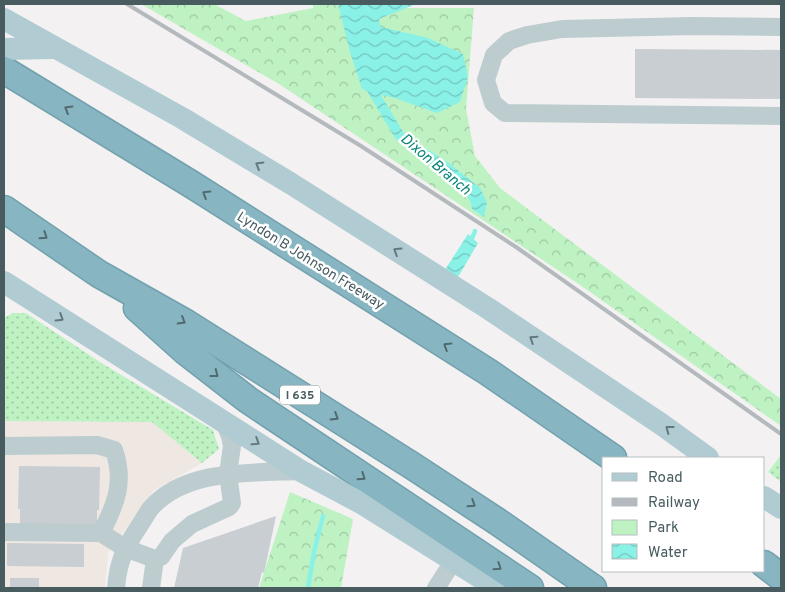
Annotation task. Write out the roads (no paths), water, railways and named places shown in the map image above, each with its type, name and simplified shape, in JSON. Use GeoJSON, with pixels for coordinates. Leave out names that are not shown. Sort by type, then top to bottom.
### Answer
{"type":"FeatureCollection","features":[{"type":"Feature","properties":{"kind":"highway","name":"Lyndon B Johnson Freeway"},"geometry":{"type":"LineString","coordinates":[[4,70],[191,184],[488,372],[612,457]]}},
{"type":"Feature","properties":{"kind":"highway","name":"I 635"},"geometry":{"type":"LineString","coordinates":[[4,208],[99,274],[186,323],[411,465],[593,588]]}},
{"type":"Feature","properties":{"kind":"highway"},"geometry":{"type":"LineString","coordinates":[[99,274],[185,351],[248,400],[530,588]]}},
{"type":"Feature","properties":{"kind":"highway"},"geometry":{"type":"LineString","coordinates":[[765,554],[781,562]]}},
{"type":"Feature","properties":{"kind":"highway"},"geometry":{"type":"LineString","coordinates":[[765,565],[781,577]]}},
{"type":"Feature","properties":{"kind":"main road"},"geometry":{"type":"LineString","coordinates":[[4,20],[182,118],[388,244],[612,390],[707,457]]}},
{"type":"Feature","properties":{"kind":"main road"},"geometry":{"type":"LineString","coordinates":[[4,49],[53,48]]}},
{"type":"Feature","properties":{"kind":"main road"},"geometry":{"type":"LineString","coordinates":[[10,288],[223,420],[301,471],[361,503],[497,588]]}},
{"type":"Feature","properties":{"kind":"main road"},"geometry":{"type":"LineString","coordinates":[[765,498],[781,508]]}},
{"type":"Feature","properties":{"kind":"street"},"geometry":{"type":"LineString","coordinates":[[781,27],[693,26],[562,30],[527,35],[509,41],[494,55],[486,80],[493,104],[506,113],[781,116]]}},
{"type":"Feature","properties":{"kind":"street"},"geometry":{"type":"LineString","coordinates":[[4,532],[101,533],[125,548],[155,559],[161,557],[175,538],[192,524],[229,507],[232,503],[228,474],[232,446],[223,420]]}},
{"type":"Feature","properties":{"kind":"street"},"geometry":{"type":"LineString","coordinates":[[4,446],[97,445],[114,450],[118,462],[118,496],[101,533]]}},
{"type":"Feature","properties":{"kind":"street"},"geometry":{"type":"LineString","coordinates":[[116,588],[117,573],[125,548],[151,509],[170,492],[200,479],[228,474],[301,471]]}},
{"type":"Feature","properties":{"kind":"street"},"geometry":{"type":"LineString","coordinates":[[151,588],[155,559]]}},
{"type":"Feature","properties":{"kind":"street"},"geometry":{"type":"LineString","coordinates":[[436,588],[454,560]]}},
{"type":"Feature","properties":{"kind":"water"},"geometry":{"type":"Polygon","coordinates":[[[338,4],[374,4],[373,6],[376,4],[416,4],[379,19],[381,27],[428,38],[463,54],[468,77],[460,102],[437,113],[381,95],[405,135],[449,163],[480,188],[487,202],[484,217],[472,209],[467,196],[437,169],[395,138],[367,91],[362,89],[338,4]]]}},
{"type":"Feature","properties":{"kind":"water"},"geometry":{"type":"Polygon","coordinates":[[[468,234],[478,243],[454,284],[441,276],[468,234]]]}},
{"type":"Feature","properties":{"kind":"waterway","name":"Dixon Branch"},"geometry":{"type":"LineString","coordinates":[[471,241],[475,231]]}},
{"type":"Feature","properties":{"kind":"waterway","name":"Dixon Branch"},"geometry":{"type":"LineString","coordinates":[[308,588],[323,516]]}},
{"type":"Feature","properties":{"kind":"railway"},"geometry":{"type":"LineString","coordinates":[[127,4],[361,146],[516,247],[781,434]]}}]}
